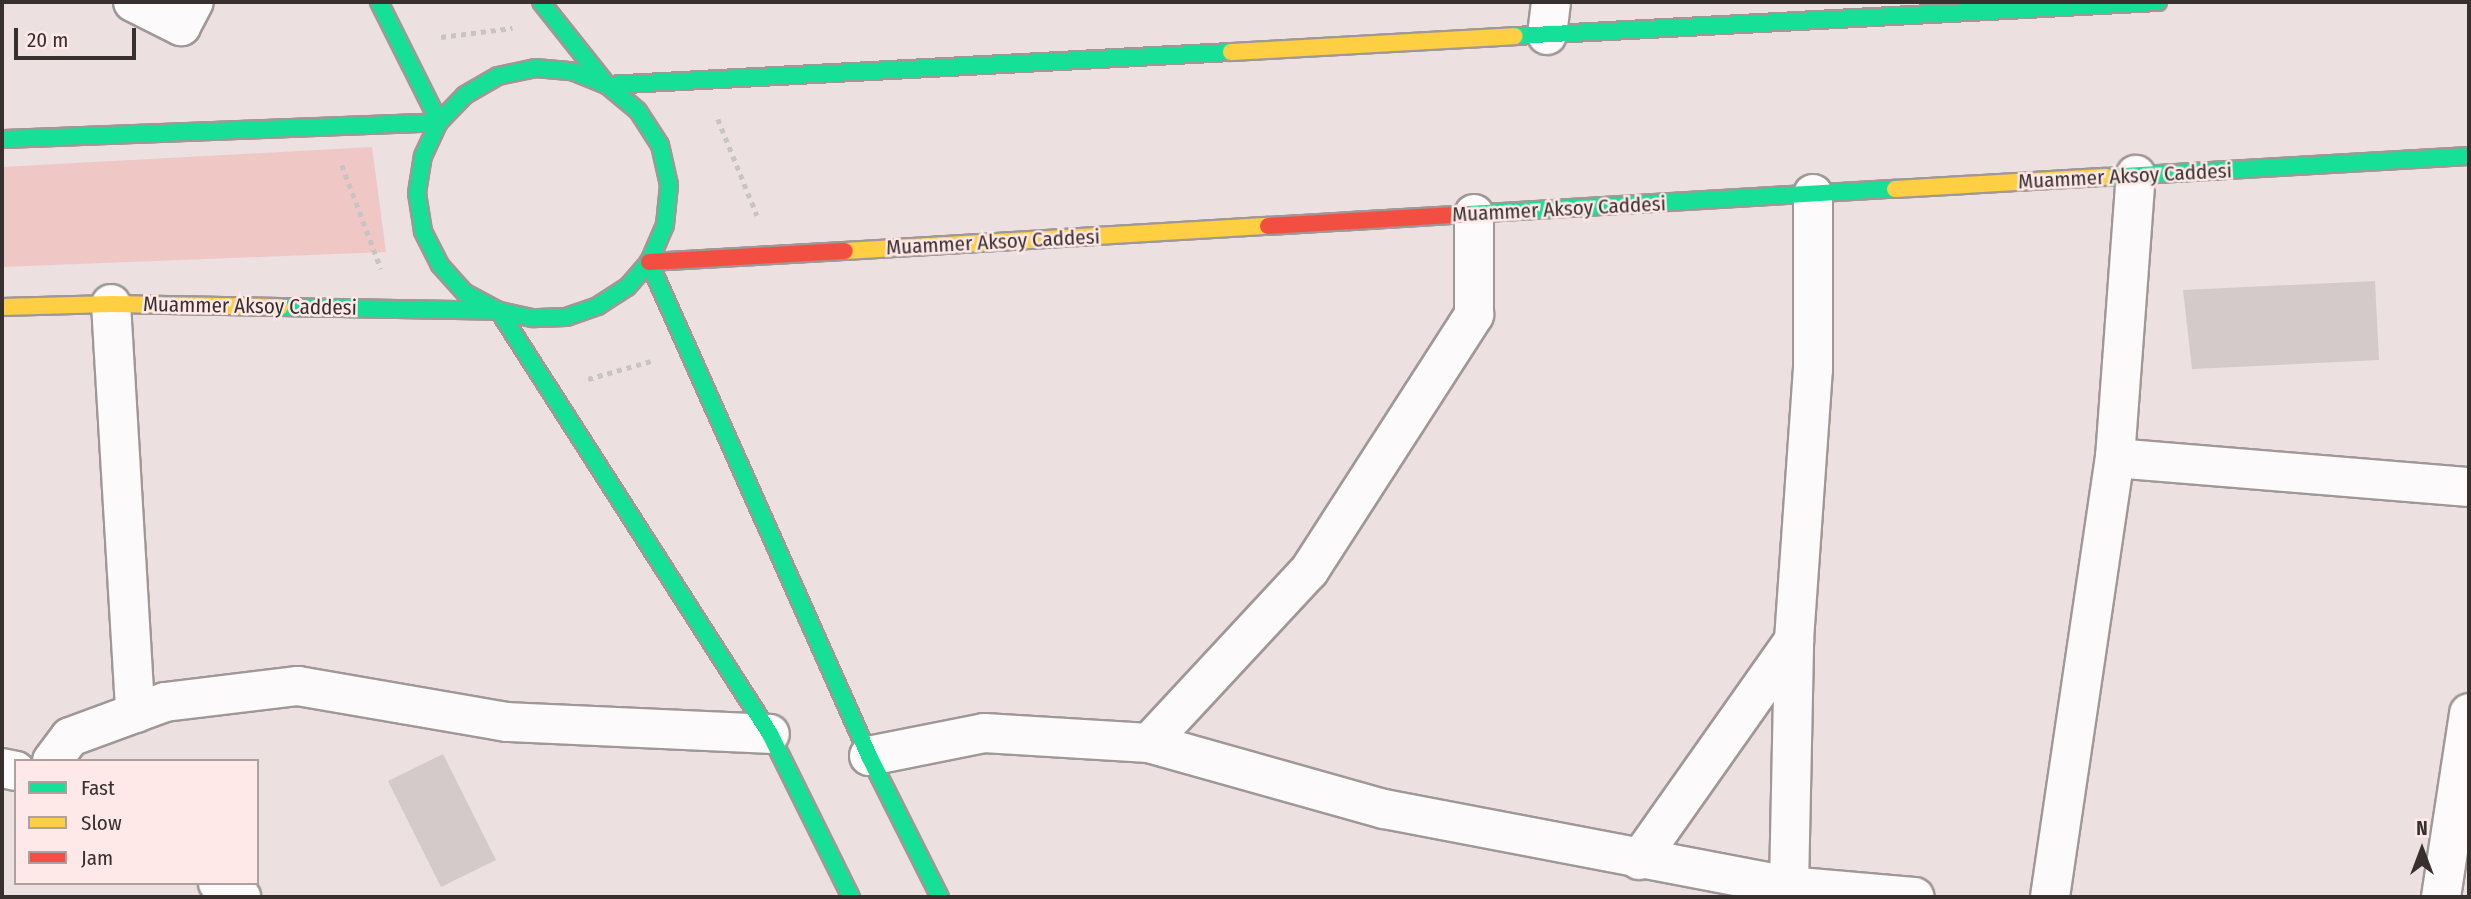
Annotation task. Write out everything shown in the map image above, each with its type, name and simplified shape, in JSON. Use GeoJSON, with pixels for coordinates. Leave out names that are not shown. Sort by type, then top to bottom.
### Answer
{"type":"FeatureCollection","features":[{"type":"Feature","properties":{"kind":"main road"},"geometry":{"type":"LineString","coordinates":[[379,2],[439,122]]}},
{"type":"Feature","properties":{"kind":"main road"},"geometry":{"type":"LineString","coordinates":[[541,2],[607,85],[638,111],[660,145],[669,185],[665,225],[649,262],[627,287],[598,306],[577,313],[532,318],[499,311],[465,293],[440,265],[423,231],[417,193],[423,156],[439,122],[465,95],[498,76],[535,68],[572,71],[607,85],[1547,16],[2158,2]]}},
{"type":"Feature","properties":{"kind":"main road"},"geometry":{"type":"LineString","coordinates":[[2,139],[439,122]]}},
{"type":"Feature","properties":{"kind":"main road","name":"Muammer Aksoy Caddesi"},"geometry":{"type":"LineString","coordinates":[[649,262],[2469,156]]}},
{"type":"Feature","properties":{"kind":"main road"},"geometry":{"type":"LineString","coordinates":[[649,262],[869,756],[940,897]]}},
{"type":"Feature","properties":{"kind":"main road","name":"Muammer Aksoy Caddesi"},"geometry":{"type":"LineString","coordinates":[[2,307],[111,304],[499,311]]}},
{"type":"Feature","properties":{"kind":"main road"},"geometry":{"type":"LineString","coordinates":[[499,311],[770,734],[851,897]]}},
{"type":"Feature","properties":{"kind":"street"},"geometry":{"type":"LineString","coordinates":[[133,2],[181,26],[194,2]]}},
{"type":"Feature","properties":{"kind":"street"},"geometry":{"type":"LineString","coordinates":[[2050,897],[2115,457],[2136,175]]}},
{"type":"Feature","properties":{"kind":"street"},"geometry":{"type":"LineString","coordinates":[[1789,886],[1794,639],[1813,369],[1813,194]]}},
{"type":"Feature","properties":{"kind":"street"},"geometry":{"type":"LineString","coordinates":[[1149,743],[1309,571],[1474,315],[1474,214]]}},
{"type":"Feature","properties":{"kind":"street"},"geometry":{"type":"LineString","coordinates":[[111,304],[135,713]]}},
{"type":"Feature","properties":{"kind":"street"},"geometry":{"type":"LineString","coordinates":[[2115,457],[2469,487]]}},
{"type":"Feature","properties":{"kind":"street"},"geometry":{"type":"LineString","coordinates":[[1639,859],[1794,639]]}},
{"type":"Feature","properties":{"kind":"street"},"geometry":{"type":"LineString","coordinates":[[54,759],[70,737],[164,702],[298,686],[507,722],[770,734]]}},
{"type":"Feature","properties":{"kind":"street"},"geometry":{"type":"LineString","coordinates":[[2441,897],[2469,713]]}},
{"type":"Feature","properties":{"kind":"street"},"geometry":{"type":"LineString","coordinates":[[869,756],[984,733],[1149,743],[1384,809],[1789,886],[1915,897]]}},
{"type":"Feature","properties":{"kind":"street"},"geometry":{"type":"LineString","coordinates":[[221,885],[241,897]]}},
{"type":"Feature","properties":{"kind":"path"},"geometry":{"type":"LineString","coordinates":[[399,42],[558,23]]}},
{"type":"Feature","properties":{"kind":"path"},"geometry":{"type":"LineString","coordinates":[[702,79],[773,254]]}},
{"type":"Feature","properties":{"kind":"path"},"geometry":{"type":"LineString","coordinates":[[327,125],[396,309]]}},
{"type":"Feature","properties":{"kind":"path"},"geometry":{"type":"LineString","coordinates":[[551,390],[688,350]]}},
{"type":"Feature","properties":{"kind":"shaded area"},"geometry":{"type":"Polygon","coordinates":[[[372,147],[386,252],[2,267],[2,167],[372,147]]]}},
{"type":"Feature","properties":{"kind":"building"},"geometry":{"type":"Polygon","coordinates":[[[2375,281],[2379,360],[2192,369],[2183,290],[2375,281]]]}},
{"type":"Feature","properties":{"kind":"building"},"geometry":{"type":"Polygon","coordinates":[[[443,754],[496,860],[441,887],[388,781],[443,754]]]}},
{"type":"Feature","properties":{"kind":"traffic: fast"},"geometry":{"type":"LineString","coordinates":[[379,2],[439,122]]}},
{"type":"Feature","properties":{"kind":"traffic: fast"},"geometry":{"type":"LineString","coordinates":[[541,2],[607,85],[638,111],[660,145],[669,185],[665,225],[649,262],[627,287],[598,306],[566,317],[532,318],[499,311],[465,293],[440,265],[423,231],[417,193],[423,156],[439,122],[465,95],[498,76],[535,68],[572,71],[607,85]]}},
{"type":"Feature","properties":{"kind":"traffic: fast"},"geometry":{"type":"LineString","coordinates":[[1515,36],[2158,2]]}},
{"type":"Feature","properties":{"kind":"traffic: fast"},"geometry":{"type":"LineString","coordinates":[[607,85],[1231,52]]}},
{"type":"Feature","properties":{"kind":"traffic: fast"},"geometry":{"type":"LineString","coordinates":[[2,139],[439,122]]}},
{"type":"Feature","properties":{"kind":"traffic: fast"},"geometry":{"type":"LineString","coordinates":[[2106,177],[2469,156]]}},
{"type":"Feature","properties":{"kind":"traffic: fast"},"geometry":{"type":"LineString","coordinates":[[1468,214],[1895,189]]}},
{"type":"Feature","properties":{"kind":"traffic: fast"},"geometry":{"type":"LineString","coordinates":[[649,262],[869,756],[940,897]]}},
{"type":"Feature","properties":{"kind":"traffic: fast"},"geometry":{"type":"LineString","coordinates":[[280,307],[499,311]]}},
{"type":"Feature","properties":{"kind":"traffic: fast"},"geometry":{"type":"LineString","coordinates":[[499,311],[770,734],[851,897]]}},
{"type":"Feature","properties":{"kind":"traffic: slow"},"geometry":{"type":"LineString","coordinates":[[1231,52],[1515,36]]}},
{"type":"Feature","properties":{"kind":"traffic: slow"},"geometry":{"type":"LineString","coordinates":[[1895,189],[2106,177]]}},
{"type":"Feature","properties":{"kind":"traffic: slow"},"geometry":{"type":"LineString","coordinates":[[845,251],[1268,226]]}},
{"type":"Feature","properties":{"kind":"traffic: slow"},"geometry":{"type":"LineString","coordinates":[[2,307],[111,304],[280,307]]}},
{"type":"Feature","properties":{"kind":"traffic: jam"},"geometry":{"type":"LineString","coordinates":[[1268,226],[1468,214]]}},
{"type":"Feature","properties":{"kind":"traffic: jam"},"geometry":{"type":"LineString","coordinates":[[649,262],[845,251]]}}]}
